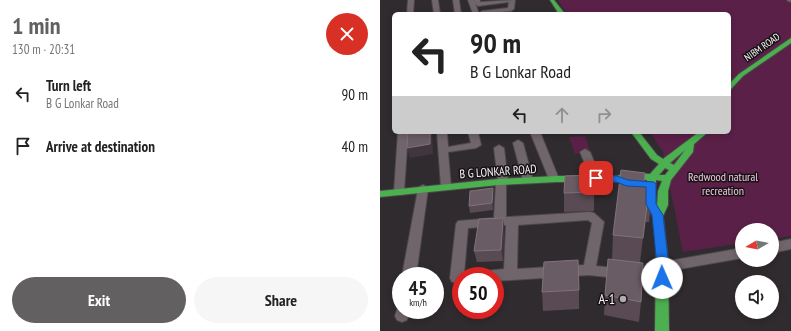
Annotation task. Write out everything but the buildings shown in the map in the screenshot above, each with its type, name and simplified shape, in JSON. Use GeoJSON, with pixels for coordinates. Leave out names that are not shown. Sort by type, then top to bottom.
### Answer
{"type":"FeatureCollection","features":[{"type":"Feature","properties":{"kind":"main road"},"geometry":{"type":"LineString","coordinates":[[547,0],[555,12]]}},
{"type":"Feature","properties":{"kind":"main road"},"geometry":{"type":"LineString","coordinates":[[552,0],[561,12]]}},
{"type":"Feature","properties":{"kind":"main road","name":"NIBM ROAD"},"geometry":{"type":"LineString","coordinates":[[731,85],[745,72],[766,59],[791,40]]}},
{"type":"Feature","properties":{"kind":"main road"},"geometry":{"type":"LineString","coordinates":[[637,134],[667,162],[677,166]]}},
{"type":"Feature","properties":{"kind":"main road"},"geometry":{"type":"LineString","coordinates":[[646,134],[651,148]]}},
{"type":"Feature","properties":{"kind":"main road"},"geometry":{"type":"LineString","coordinates":[[658,215],[651,204],[652,181],[680,148],[690,144],[702,134]]}},
{"type":"Feature","properties":{"kind":"main road"},"geometry":{"type":"LineString","coordinates":[[662,331],[663,272],[658,215],[662,205],[666,181],[689,152],[690,144]]}},
{"type":"Feature","properties":{"kind":"main road","name":"B G LONKAR ROAD"},"geometry":{"type":"LineString","coordinates":[[380,194],[528,180],[596,178],[617,179],[627,183],[666,181]]}},
{"type":"Feature","properties":{"kind":"street"},"geometry":{"type":"LineString","coordinates":[[410,12],[411,0]]}},
{"type":"Feature","properties":{"kind":"street"},"geometry":{"type":"LineString","coordinates":[[435,0],[437,12]]}},
{"type":"Feature","properties":{"kind":"street"},"geometry":{"type":"LineString","coordinates":[[456,0],[458,12]]}},
{"type":"Feature","properties":{"kind":"street"},"geometry":{"type":"LineString","coordinates":[[471,0],[481,12]]}},
{"type":"Feature","properties":{"kind":"street"},"geometry":{"type":"LineString","coordinates":[[478,2],[512,0],[511,9],[489,12]]}},
{"type":"Feature","properties":{"kind":"street"},"geometry":{"type":"LineString","coordinates":[[497,12],[515,12]]}},
{"type":"Feature","properties":{"kind":"street"},"geometry":{"type":"LineString","coordinates":[[400,192],[403,134]]}},
{"type":"Feature","properties":{"kind":"street"},"geometry":{"type":"LineString","coordinates":[[442,134],[446,187]]}},
{"type":"Feature","properties":{"kind":"street"},"geometry":{"type":"LineString","coordinates":[[444,150],[476,145],[473,134]]}},
{"type":"Feature","properties":{"kind":"street"},"geometry":{"type":"LineString","coordinates":[[536,134],[554,179]]}},
{"type":"Feature","properties":{"kind":"street"},"geometry":{"type":"LineString","coordinates":[[518,144],[528,180]]}},
{"type":"Feature","properties":{"kind":"street"},"geometry":{"type":"LineString","coordinates":[[499,148],[510,273]]}},
{"type":"Feature","properties":{"kind":"street"},"geometry":{"type":"LineString","coordinates":[[584,152],[596,178]]}},
{"type":"Feature","properties":{"kind":"street"},"geometry":{"type":"LineString","coordinates":[[410,267],[423,189]]}},
{"type":"Feature","properties":{"kind":"street"},"geometry":{"type":"LineString","coordinates":[[458,267],[462,224],[590,216],[598,222],[590,270]]}},
{"type":"Feature","properties":{"kind":"street"},"geometry":{"type":"LineString","coordinates":[[779,247],[791,244]]}},
{"type":"Feature","properties":{"kind":"street"},"geometry":{"type":"LineString","coordinates":[[504,274],[590,270],[663,272],[735,255]]}},
{"type":"Feature","properties":{"kind":"green space","name":"Redwood natural recreation"},"geometry":{"type":"Polygon","coordinates":[[[558,0],[791,0],[791,236],[779,238],[779,223],[735,223],[735,244],[683,252],[663,152],[651,134],[731,134],[731,12],[566,12],[558,0]]]}},
{"type":"Feature","properties":{"kind":"green space"},"geometry":{"type":"Polygon","coordinates":[[[585,136],[590,151],[575,154],[569,137],[585,136]]]}},
{"type":"Feature","properties":{"kind":"traffic: fast"},"geometry":{"type":"LineString","coordinates":[[552,0],[561,12]]}},
{"type":"Feature","properties":{"kind":"traffic: fast"},"geometry":{"type":"LineString","coordinates":[[731,86],[741,75],[791,40]]}},
{"type":"Feature","properties":{"kind":"traffic: fast"},"geometry":{"type":"LineString","coordinates":[[637,134],[654,157],[672,168]]}},
{"type":"Feature","properties":{"kind":"traffic: fast"},"geometry":{"type":"LineString","coordinates":[[662,331],[663,288],[661,246],[658,217],[651,204],[651,182],[660,167],[674,154],[701,134]]}},
{"type":"Feature","properties":{"kind":"traffic: fast"},"geometry":{"type":"LineString","coordinates":[[658,215],[663,205],[663,191],[667,179],[689,152],[690,144]]}},
{"type":"Feature","properties":{"kind":"traffic: fast"},"geometry":{"type":"LineString","coordinates":[[380,194],[469,184],[528,180],[617,179],[627,176],[667,178]]}},
{"type":"Feature","properties":{"kind":"place","name":"A-1"},"geometry":{"type":"Point","coordinates":[623,299]}},
{"type":"Feature","properties":{"kind":"route"},"geometry":{"type":"LineString","coordinates":[[596,178],[617,179],[627,183],[651,184],[651,204],[658,215],[663,267],[662,278]]}}]}
